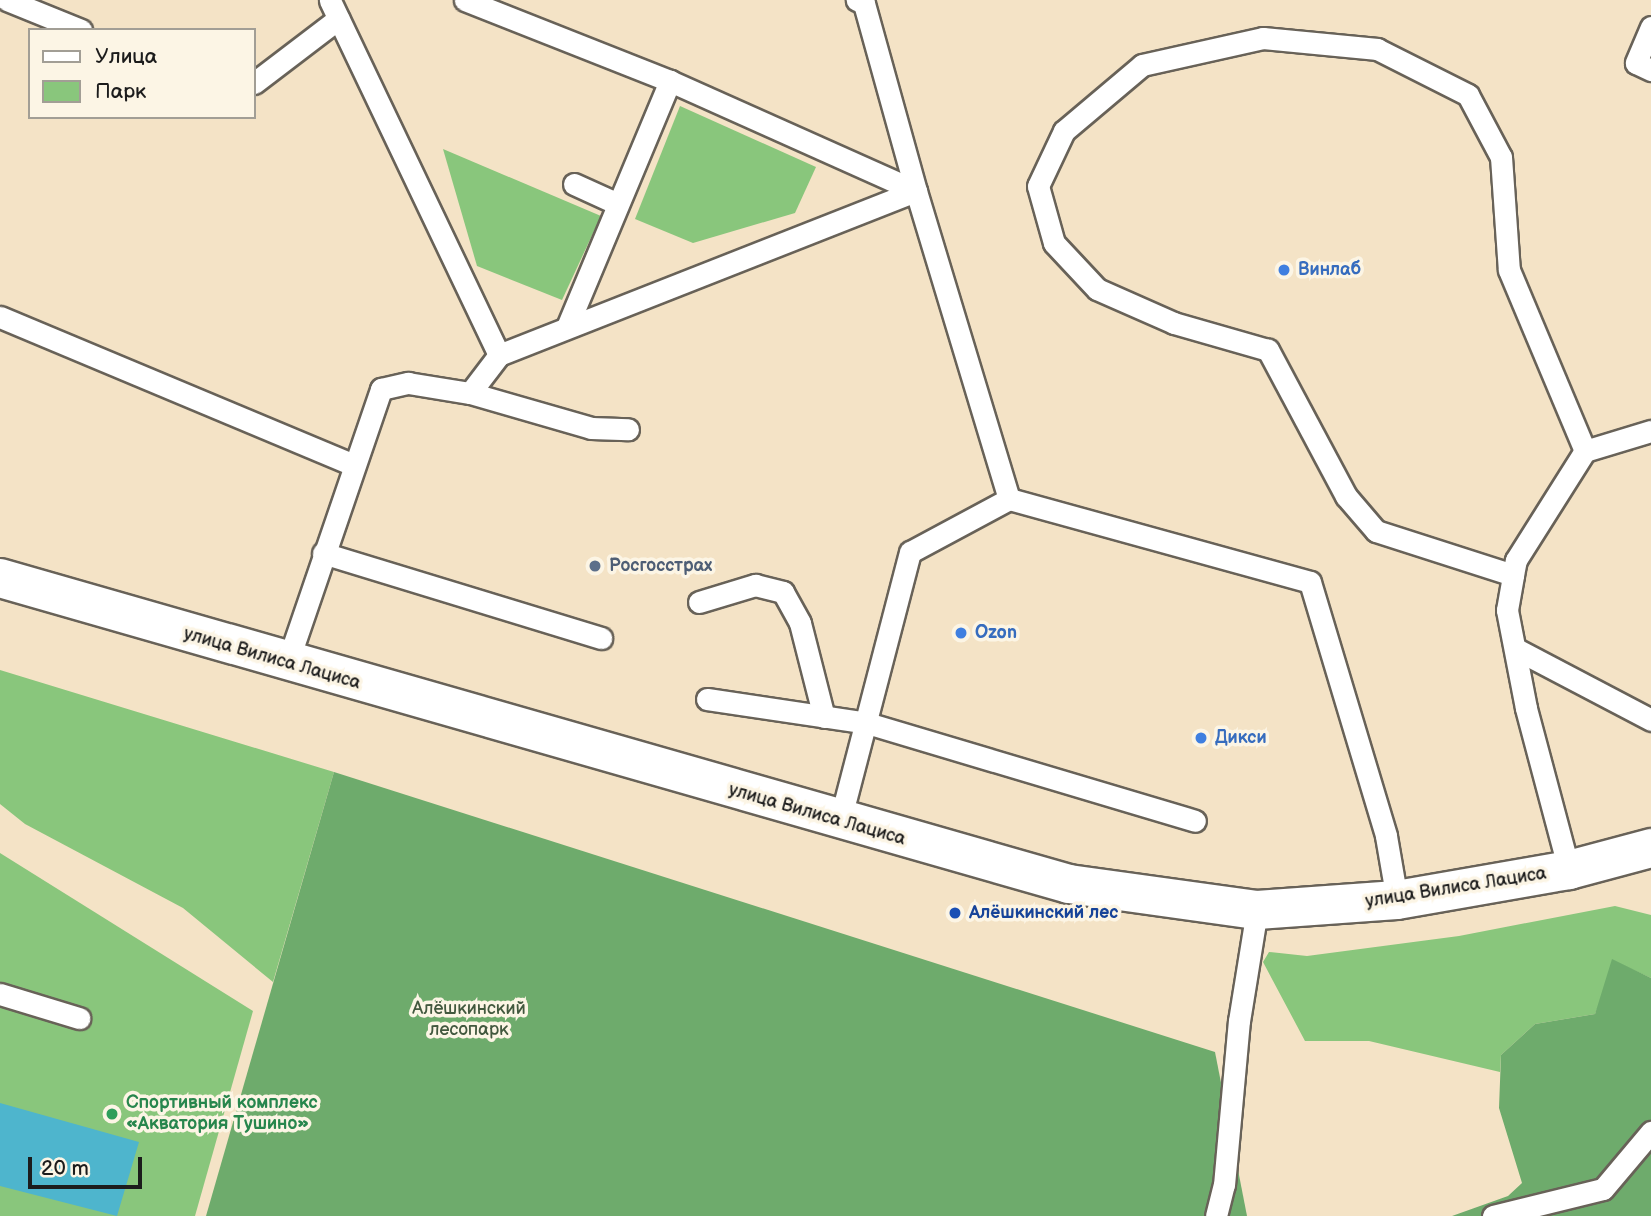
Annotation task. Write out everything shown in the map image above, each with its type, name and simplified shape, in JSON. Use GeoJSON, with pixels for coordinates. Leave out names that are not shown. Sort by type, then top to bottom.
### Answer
{"type":"FeatureCollection","features":[{"type":"Feature","properties":{"kind":"main road","name":"улица Вилиса Лациса"},"geometry":{"type":"LineString","coordinates":[[1,581],[1069,884],[1257,910],[1397,900],[1569,870],[1651,848]]}},
{"type":"Feature","properties":{"kind":"lane"},"geometry":{"type":"LineString","coordinates":[[7,0],[76,28]]}},
{"type":"Feature","properties":{"kind":"lane"},"geometry":{"type":"LineString","coordinates":[[465,0],[670,82],[916,191]]}},
{"type":"Feature","properties":{"kind":"lane"},"geometry":{"type":"LineString","coordinates":[[861,1],[1009,499]]}},
{"type":"Feature","properties":{"kind":"lane"},"geometry":{"type":"LineString","coordinates":[[256,81],[334,9],[499,355]]}},
{"type":"Feature","properties":{"kind":"lane"},"geometry":{"type":"LineString","coordinates":[[1651,27],[1636,63],[1651,70]]}},
{"type":"Feature","properties":{"kind":"lane"},"geometry":{"type":"LineString","coordinates":[[1513,575],[1376,531],[1346,496],[1268,349],[1174,323],[1097,289],[1054,243],[1038,186],[1064,131],[1142,65],[1263,38],[1377,49],[1468,95],[1501,157],[1509,270],[1585,451]]}},
{"type":"Feature","properties":{"kind":"lane"},"geometry":{"type":"LineString","coordinates":[[567,327],[670,82]]}},
{"type":"Feature","properties":{"kind":"lane"},"geometry":{"type":"LineString","coordinates":[[574,184],[618,204]]}},
{"type":"Feature","properties":{"kind":"lane"},"geometry":{"type":"LineString","coordinates":[[470,393],[499,355],[916,191]]}},
{"type":"Feature","properties":{"kind":"lane"},"geometry":{"type":"LineString","coordinates":[[0,317],[354,465]]}},
{"type":"Feature","properties":{"kind":"lane"},"geometry":{"type":"LineString","coordinates":[[287,664],[381,389],[408,383],[470,393],[591,428],[628,429]]}},
{"type":"Feature","properties":{"kind":"lane"},"geometry":{"type":"LineString","coordinates":[[1569,870],[1526,708],[1507,610],[1513,575],[1516,560],[1585,451],[1651,430]]}},
{"type":"Feature","properties":{"kind":"lane"},"geometry":{"type":"LineString","coordinates":[[840,821],[910,552],[1009,499],[1310,582],[1386,836],[1397,900]]}},
{"type":"Feature","properties":{"kind":"lane"},"geometry":{"type":"LineString","coordinates":[[323,553],[601,638]]}},
{"type":"Feature","properties":{"kind":"lane"},"geometry":{"type":"LineString","coordinates":[[699,602],[755,585],[783,592],[800,623],[824,717]]}},
{"type":"Feature","properties":{"kind":"lane"},"geometry":{"type":"LineString","coordinates":[[1516,649],[1651,720]]}},
{"type":"Feature","properties":{"kind":"lane"},"geometry":{"type":"LineString","coordinates":[[707,699],[867,723],[1195,821]]}},
{"type":"Feature","properties":{"kind":"lane"},"geometry":{"type":"LineString","coordinates":[[1216,1216],[1224,1185],[1239,1021],[1257,910]]}},
{"type":"Feature","properties":{"kind":"lane"},"geometry":{"type":"LineString","coordinates":[[0,994],[79,1018]]}},
{"type":"Feature","properties":{"kind":"lane"},"geometry":{"type":"LineString","coordinates":[[1493,1216],[1603,1189],[1651,1132]]}},
{"type":"Feature","properties":{"kind":"green space"},"geometry":{"type":"Polygon","coordinates":[[[680,106],[816,167],[795,213],[693,243],[635,219],[680,106]]]}},
{"type":"Feature","properties":{"kind":"green space"},"geometry":{"type":"Polygon","coordinates":[[[443,149],[601,216],[562,300],[477,266],[443,149]]]}},
{"type":"Feature","properties":{"kind":"green space"},"geometry":{"type":"Polygon","coordinates":[[[0,670],[334,772],[273,982],[183,908],[25,824],[0,804],[0,670]]]}},
{"type":"Feature","properties":{"kind":"green space","name":"Алёшкинский лесопарк"},"geometry":{"type":"Polygon","coordinates":[[[334,772],[1215,1052],[1247,1216],[206,1216],[334,772]]]}},
{"type":"Feature","properties":{"kind":"green space","name":"Спортивный комплекс «Акватория Тушино»"},"geometry":{"type":"Polygon","coordinates":[[[0,853],[253,1011],[195,1216],[0,1216],[0,853]]]}},
{"type":"Feature","properties":{"kind":"green space"},"geometry":{"type":"Polygon","coordinates":[[[1615,906],[1651,915],[1651,978],[1616,962],[1595,1014],[1535,1024],[1501,1055],[1500,1072],[1369,1041],[1305,1041],[1263,962],[1269,952],[1307,956],[1459,936],[1615,906]]]}},
{"type":"Feature","properties":{"kind":"green space"},"geometry":{"type":"Polygon","coordinates":[[[1612,959],[1651,978],[1651,1216],[1452,1216],[1508,1196],[1522,1183],[1499,1108],[1501,1055],[1535,1024],[1595,1014],[1612,959]]]}},
{"type":"Feature","properties":{"kind":"water"},"geometry":{"type":"Polygon","coordinates":[[[0,1103],[139,1142],[117,1216],[0,1186],[0,1103]]]}},
{"type":"Feature","properties":{"kind":"place","name":"Винлаб"},"geometry":{"type":"Point","coordinates":[1284,270]}},
{"type":"Feature","properties":{"kind":"place","name":"Росгосстрах"},"geometry":{"type":"Point","coordinates":[595,566]}},
{"type":"Feature","properties":{"kind":"place","name":"Ozon"},"geometry":{"type":"Point","coordinates":[961,633]}},
{"type":"Feature","properties":{"kind":"place","name":"Дикси"},"geometry":{"type":"Point","coordinates":[1201,738]}},
{"type":"Feature","properties":{"kind":"place","name":"Алёшкинский лес"},"geometry":{"type":"Point","coordinates":[955,913]}},
{"type":"Feature","properties":{"kind":"place","name":"Спортивный комплекс «Акватория Тушино»"},"geometry":{"type":"Point","coordinates":[112,1114]}}]}
